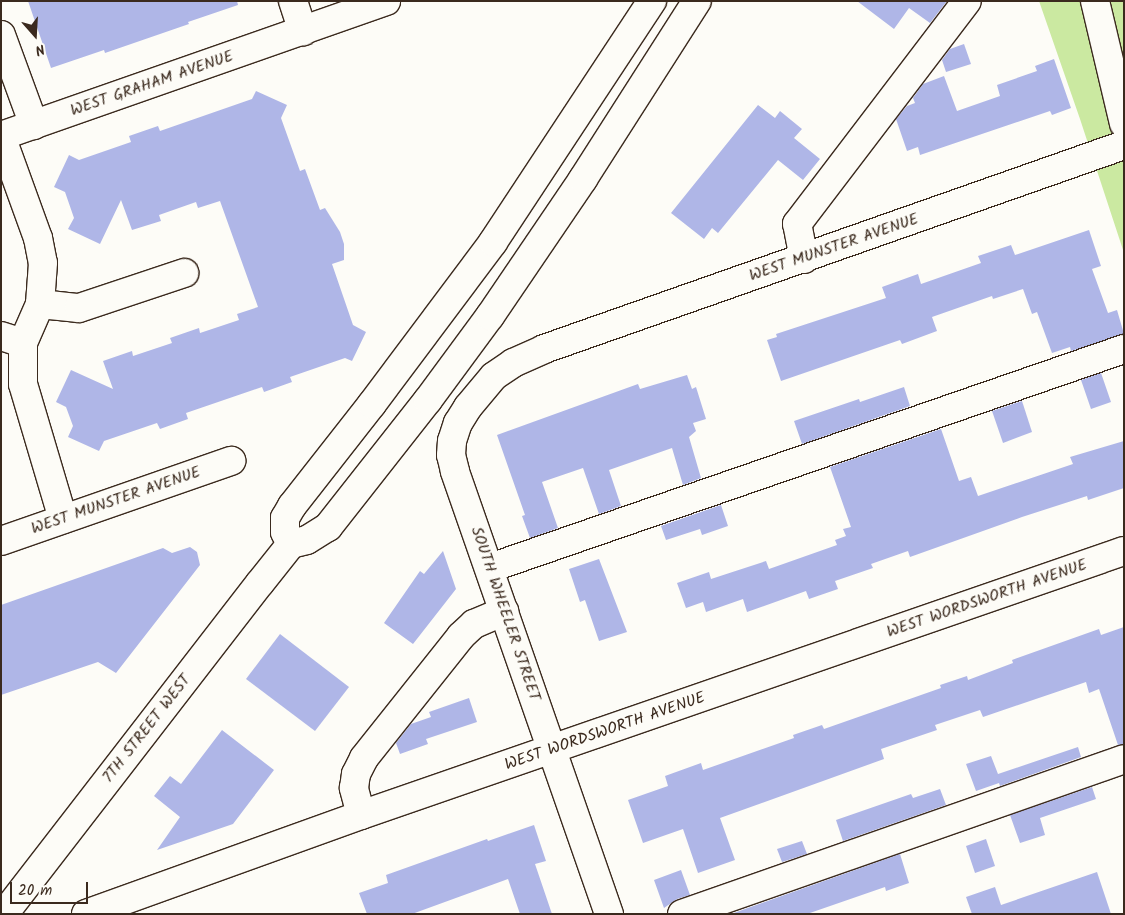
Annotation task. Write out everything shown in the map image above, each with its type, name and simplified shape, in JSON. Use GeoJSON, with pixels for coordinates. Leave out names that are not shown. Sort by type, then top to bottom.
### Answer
{"type":"FeatureCollection","features":[{"type":"Feature","properties":{"kind":"main road"},"geometry":{"type":"LineString","coordinates":[[293,1],[303,31]]}},
{"type":"Feature","properties":{"kind":"main road","name":"WEST GRAHAM AVENUE"},"geometry":{"type":"LineString","coordinates":[[1,136],[386,1]]}},
{"type":"Feature","properties":{"kind":"main road"},"geometry":{"type":"LineString","coordinates":[[652,1],[493,242],[372,404],[292,506],[285,518],[285,532],[291,544],[318,536],[328,528],[490,316],[583,179],[698,1]]}},
{"type":"Feature","properties":{"kind":"main road"},"geometry":{"type":"LineString","coordinates":[[804,259],[797,224],[967,1]]}},
{"type":"Feature","properties":{"kind":"main road"},"geometry":{"type":"LineString","coordinates":[[1094,1],[1124,124]]}},
{"type":"Feature","properties":{"kind":"main road"},"geometry":{"type":"LineString","coordinates":[[1,35],[34,125]]}},
{"type":"Feature","properties":{"kind":"main road"},"geometry":{"type":"LineString","coordinates":[[1,136],[38,238],[43,263],[40,304],[12,339],[23,384],[63,519]]}},
{"type":"Feature","properties":{"kind":"main road","name":"WEST MUNSTER AVENUE"},"geometry":{"type":"LineString","coordinates":[[544,349],[1124,145]]}},
{"type":"Feature","properties":{"kind":"main road"},"geometry":{"type":"LineString","coordinates":[[40,304],[79,308],[184,273]]}},
{"type":"Feature","properties":{"kind":"main road","name":"SOUTH WHEELER STREET"},"geometry":{"type":"LineString","coordinates":[[544,349],[513,363],[494,376],[468,407],[452,441],[451,455],[609,914]]}},
{"type":"Feature","properties":{"kind":"main road"},"geometry":{"type":"LineString","coordinates":[[490,568],[1124,349]]}},
{"type":"Feature","properties":{"kind":"main road","name":"WEST MUNSTER AVENUE"},"geometry":{"type":"LineString","coordinates":[[1,541],[231,461]]}},
{"type":"Feature","properties":{"kind":"main road","name":"7TH STREET WEST"},"geometry":{"type":"LineString","coordinates":[[11,912],[291,544]]}},
{"type":"Feature","properties":{"kind":"main road","name":"WEST WORDSWORTH AVENUE"},"geometry":{"type":"LineString","coordinates":[[86,914],[361,815],[553,751],[1124,551]]}},
{"type":"Feature","properties":{"kind":"main road"},"geometry":{"type":"LineString","coordinates":[[361,815],[354,788],[356,774],[364,758],[461,636],[474,624],[504,611]]}},
{"type":"Feature","properties":{"kind":"main road"},"geometry":{"type":"LineString","coordinates":[[682,914],[1124,759]]}},
{"type":"Feature","properties":{"kind":"green space"},"geometry":{"type":"Polygon","coordinates":[[[1039,1],[1124,1],[1124,253],[1080,119],[1039,1]]]}},
{"type":"Feature","properties":{"kind":"building"},"geometry":{"type":"Polygon","coordinates":[[[28,1],[237,1],[238,5],[105,53],[104,50],[51,68],[28,1]]]}},
{"type":"Feature","properties":{"kind":"building"},"geometry":{"type":"Polygon","coordinates":[[[857,1],[947,1],[930,23],[909,8],[894,29],[857,1]]]}},
{"type":"Feature","properties":{"kind":"building"},"geometry":{"type":"Polygon","coordinates":[[[964,44],[971,64],[946,72],[942,60],[950,49],[964,44]]]}},
{"type":"Feature","properties":{"kind":"building"},"geometry":{"type":"Polygon","coordinates":[[[1054,59],[1071,108],[1052,115],[1050,111],[920,155],[918,147],[907,151],[896,119],[907,106],[915,103],[913,98],[923,84],[944,76],[957,111],[1000,96],[997,85],[1037,71],[1035,66],[1054,59]]]}},
{"type":"Feature","properties":{"kind":"building"},"geometry":{"type":"Polygon","coordinates":[[[256,91],[287,105],[281,118],[300,171],[305,169],[320,210],[325,208],[340,232],[344,244],[344,260],[332,264],[353,325],[366,332],[352,361],[345,358],[290,377],[292,382],[264,392],[262,387],[186,413],[188,419],[160,429],[157,423],[104,441],[99,451],[68,437],[73,426],[66,407],[56,402],[71,370],[113,389],[103,361],[132,351],[133,356],[172,343],[170,338],[199,328],[200,333],[239,320],[237,314],[258,307],[220,201],[198,208],[196,202],[159,215],[161,221],[132,230],[121,200],[100,244],[68,229],[74,218],[65,192],[54,187],[69,155],[79,160],[131,142],[129,136],[158,126],[160,131],[252,99],[256,91]]]}},
{"type":"Feature","properties":{"kind":"building"},"geometry":{"type":"Polygon","coordinates":[[[758,105],[775,118],[780,111],[802,129],[794,138],[820,159],[803,180],[778,160],[718,233],[712,228],[704,239],[671,213],[758,105]]]}},
{"type":"Feature","properties":{"kind":"building"},"geometry":{"type":"Polygon","coordinates":[[[1089,230],[1101,266],[1092,269],[1108,313],[1117,310],[1124,334],[1071,351],[1070,347],[1052,353],[1037,312],[1032,314],[1023,289],[993,299],[992,296],[932,317],[937,331],[902,344],[900,340],[781,381],[767,340],[777,337],[776,334],[886,298],[882,287],[918,274],[921,284],[981,263],[978,256],[1011,245],[1015,255],[1089,230]]]}},
{"type":"Feature","properties":{"kind":"building"},"geometry":{"type":"Polygon","coordinates":[[[1101,373],[1111,402],[1091,409],[1081,380],[1101,373]]]}},
{"type":"Feature","properties":{"kind":"building"},"geometry":{"type":"Polygon","coordinates":[[[687,375],[692,389],[696,387],[706,419],[693,423],[696,431],[689,437],[701,478],[683,485],[672,448],[609,470],[621,506],[599,514],[583,468],[542,482],[558,528],[530,538],[522,516],[525,515],[497,435],[638,384],[640,389],[687,375]]]}},
{"type":"Feature","properties":{"kind":"building"},"geometry":{"type":"Polygon","coordinates":[[[904,387],[910,406],[802,444],[794,421],[859,399],[860,402],[904,387]]]}},
{"type":"Feature","properties":{"kind":"building"},"geometry":{"type":"Polygon","coordinates":[[[1022,401],[1032,432],[1003,443],[992,411],[1022,401]]]}},
{"type":"Feature","properties":{"kind":"building"},"geometry":{"type":"Polygon","coordinates":[[[941,429],[959,481],[971,477],[978,496],[1073,464],[1070,457],[1124,441],[1124,488],[1088,500],[1087,496],[910,557],[908,551],[871,564],[873,568],[835,581],[838,589],[809,599],[806,591],[747,612],[743,599],[706,612],[703,602],[686,608],[677,583],[709,572],[711,579],[766,561],[769,569],[837,545],[835,540],[846,536],[843,529],[851,527],[830,467],[941,429]]]}},
{"type":"Feature","properties":{"kind":"building"},"geometry":{"type":"Polygon","coordinates":[[[721,505],[728,526],[702,535],[700,529],[666,540],[661,526],[721,505]]]}},
{"type":"Feature","properties":{"kind":"building"},"geometry":{"type":"Polygon","coordinates":[[[190,547],[197,552],[200,565],[116,673],[98,662],[1,695],[1,605],[163,548],[172,553],[190,547]]]}},
{"type":"Feature","properties":{"kind":"building"},"geometry":{"type":"Polygon","coordinates":[[[443,551],[456,589],[413,644],[384,623],[420,571],[424,574],[443,551]]]}},
{"type":"Feature","properties":{"kind":"building"},"geometry":{"type":"Polygon","coordinates":[[[599,559],[627,632],[599,641],[585,600],[580,602],[569,569],[599,559]]]}},
{"type":"Feature","properties":{"kind":"building"},"geometry":{"type":"Polygon","coordinates":[[[1124,627],[1124,744],[1118,745],[1099,689],[1089,693],[1086,682],[983,717],[980,710],[935,725],[937,730],[881,749],[884,759],[720,818],[735,860],[698,873],[683,829],[643,843],[628,800],[668,786],[665,776],[701,763],[703,770],[794,738],[793,735],[822,725],[824,729],[941,688],[940,685],[967,676],[968,680],[1013,663],[1012,660],[1099,629],[1101,635],[1124,627]]]}},
{"type":"Feature","properties":{"kind":"building"},"geometry":{"type":"Polygon","coordinates":[[[280,634],[349,687],[315,731],[246,679],[280,634]]]}},
{"type":"Feature","properties":{"kind":"building"},"geometry":{"type":"Polygon","coordinates":[[[469,698],[477,722],[426,739],[428,744],[400,754],[396,743],[411,724],[431,717],[429,712],[469,698]]]}},
{"type":"Feature","properties":{"kind":"building"},"geometry":{"type":"Polygon","coordinates":[[[222,730],[274,770],[233,824],[157,850],[180,817],[154,796],[170,776],[181,784],[222,730]]]}},
{"type":"Feature","properties":{"kind":"building"},"geometry":{"type":"Polygon","coordinates":[[[1078,747],[1081,757],[1000,786],[999,783],[976,791],[966,764],[991,756],[998,774],[1078,747]]]}},
{"type":"Feature","properties":{"kind":"building"},"geometry":{"type":"Polygon","coordinates":[[[1092,787],[1096,799],[1040,818],[1045,835],[1020,843],[1010,815],[1092,787]]]}},
{"type":"Feature","properties":{"kind":"building"},"geometry":{"type":"Polygon","coordinates":[[[940,789],[946,805],[843,841],[836,820],[911,794],[913,798],[940,789]]]}},
{"type":"Feature","properties":{"kind":"building"},"geometry":{"type":"Polygon","coordinates":[[[534,825],[546,861],[535,864],[552,914],[520,914],[508,879],[412,914],[367,914],[359,893],[388,883],[386,875],[487,839],[488,841],[534,825]]]}},
{"type":"Feature","properties":{"kind":"building"},"geometry":{"type":"Polygon","coordinates":[[[986,839],[995,866],[975,873],[966,846],[986,839]]]}},
{"type":"Feature","properties":{"kind":"building"},"geometry":{"type":"Polygon","coordinates":[[[802,841],[807,854],[782,862],[777,849],[802,841]]]}},
{"type":"Feature","properties":{"kind":"building"},"geometry":{"type":"Polygon","coordinates":[[[900,854],[909,883],[886,891],[885,887],[807,914],[731,914],[900,854]]]}},
{"type":"Feature","properties":{"kind":"building"},"geometry":{"type":"Polygon","coordinates":[[[681,870],[690,895],[677,899],[664,908],[654,880],[681,870]]]}},
{"type":"Feature","properties":{"kind":"building"},"geometry":{"type":"Polygon","coordinates":[[[1097,872],[1111,914],[972,914],[966,897],[995,887],[1001,905],[1097,872]]]}}]}
